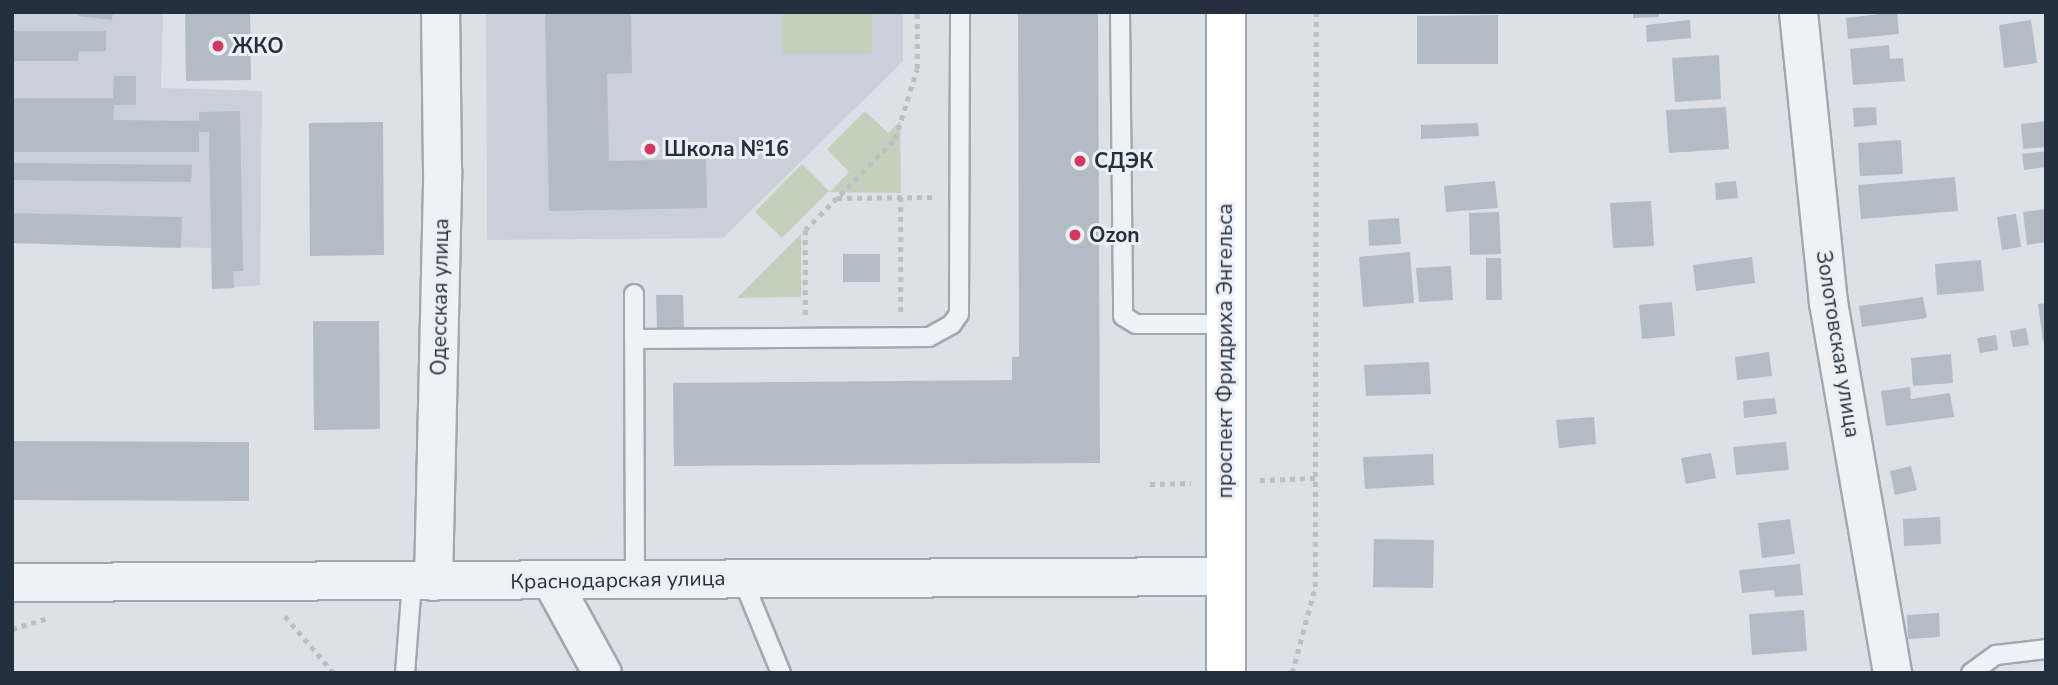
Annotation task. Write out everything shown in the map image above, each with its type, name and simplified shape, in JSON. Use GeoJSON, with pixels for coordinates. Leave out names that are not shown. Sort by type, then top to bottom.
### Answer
{"type":"FeatureCollection","features":[{"type":"Feature","properties":{"kind":"street","name":"Одесская улица"},"geometry":{"type":"LineString","coordinates":[[423,581],[443,170],[440,12]]}},
{"type":"Feature","properties":{"kind":"street","name":"Золотовская улица"},"geometry":{"type":"LineString","coordinates":[[1798,12],[1828,302],[1892,673]]}},
{"type":"Feature","properties":{"kind":"street","name":"проспект Фридриха Энгельса"},"geometry":{"type":"LineString","coordinates":[[1226,21],[1226,673]]}},
{"type":"Feature","properties":{"kind":"street","name":"Краснодарская улица"},"geometry":{"type":"LineString","coordinates":[[12,582],[1224,576]]}},
{"type":"Feature","properties":{"kind":"street"},"geometry":{"type":"LineString","coordinates":[[551,580],[603,673]]}},
{"type":"Feature","properties":{"kind":"lane"},"geometry":{"type":"LineString","coordinates":[[634,339],[901,337],[941,333],[959,313],[960,12]]}},
{"type":"Feature","properties":{"kind":"lane"},"geometry":{"type":"LineString","coordinates":[[1120,12],[1123,316],[1136,324],[1225,324]]}},
{"type":"Feature","properties":{"kind":"lane"},"geometry":{"type":"LineString","coordinates":[[634,294],[635,579]]}},
{"type":"Feature","properties":{"kind":"lane"},"geometry":{"type":"LineString","coordinates":[[742,578],[781,673]]}},
{"type":"Feature","properties":{"kind":"lane"},"geometry":{"type":"LineString","coordinates":[[405,673],[423,581]]}},
{"type":"Feature","properties":{"kind":"lane"},"geometry":{"type":"LineString","coordinates":[[1971,673],[1996,655],[2046,649]]}},
{"type":"Feature","properties":{"kind":"path"},"geometry":{"type":"LineString","coordinates":[[805,337],[805,230],[895,139],[917,69],[917,12]]}},
{"type":"Feature","properties":{"kind":"path"},"geometry":{"type":"LineString","coordinates":[[1292,673],[1315,587],[1316,12]]}},
{"type":"Feature","properties":{"kind":"path"},"geometry":{"type":"LineString","coordinates":[[901,197],[901,337]]}},
{"type":"Feature","properties":{"kind":"path"},"geometry":{"type":"LineString","coordinates":[[836,198],[961,197]]}},
{"type":"Feature","properties":{"kind":"path"},"geometry":{"type":"LineString","coordinates":[[281,611],[334,673]]}},
{"type":"Feature","properties":{"kind":"path"},"geometry":{"type":"LineString","coordinates":[[12,629],[57,615]]}},
{"type":"Feature","properties":{"kind":"shaded area"},"geometry":{"type":"Polygon","coordinates":[[[12,12],[163,12],[161,88],[262,91],[260,285],[212,289],[211,248],[12,243],[12,12]]]}},
{"type":"Feature","properties":{"kind":"shaded area","name":"Школа №16"},"geometry":{"type":"Polygon","coordinates":[[[486,12],[903,12],[903,61],[723,238],[487,240],[486,12]]]}},
{"type":"Feature","properties":{"kind":"green space"},"geometry":{"type":"Polygon","coordinates":[[[782,12],[872,12],[872,53],[782,54],[782,12]]]}},
{"type":"Feature","properties":{"kind":"green space"},"geometry":{"type":"Polygon","coordinates":[[[865,111],[888,133],[900,121],[901,193],[828,192],[782,238],[755,212],[802,164],[830,192],[849,172],[827,149],[865,111]]]}},
{"type":"Feature","properties":{"kind":"green space"},"geometry":{"type":"Polygon","coordinates":[[[801,234],[801,297],[737,298],[801,234]]]}},
{"type":"Feature","properties":{"kind":"building"},"geometry":{"type":"Polygon","coordinates":[[[79,12],[113,12],[112,20],[78,16],[79,12]]]}},
{"type":"Feature","properties":{"kind":"building","name":"ЖКО"},"geometry":{"type":"Polygon","coordinates":[[[185,12],[250,12],[251,80],[186,81],[185,12]]]}},
{"type":"Feature","properties":{"kind":"building"},"geometry":{"type":"Polygon","coordinates":[[[545,12],[631,12],[632,73],[607,74],[609,161],[706,159],[707,208],[549,211],[545,12]]]}},
{"type":"Feature","properties":{"kind":"building"},"geometry":{"type":"Polygon","coordinates":[[[1018,12],[1098,12],[1100,463],[674,466],[673,383],[1012,380],[1012,357],[1019,357],[1018,12]]]}},
{"type":"Feature","properties":{"kind":"building"},"geometry":{"type":"Polygon","coordinates":[[[1633,12],[1659,12],[1659,17],[1633,18],[1633,12]]]}},
{"type":"Feature","properties":{"kind":"building"},"geometry":{"type":"Polygon","coordinates":[[[1897,12],[1899,34],[1848,39],[1846,18],[1897,12]]]}},
{"type":"Feature","properties":{"kind":"building"},"geometry":{"type":"Polygon","coordinates":[[[1498,15],[1498,64],[1417,64],[1417,16],[1498,15]]]}},
{"type":"Feature","properties":{"kind":"building"},"geometry":{"type":"Polygon","coordinates":[[[1690,20],[1691,38],[1647,42],[1646,25],[1690,20]]]}},
{"type":"Feature","properties":{"kind":"building"},"geometry":{"type":"Polygon","coordinates":[[[2031,20],[2037,63],[2004,68],[1999,25],[2031,20]]]}},
{"type":"Feature","properties":{"kind":"building"},"geometry":{"type":"Polygon","coordinates":[[[12,31],[106,31],[106,51],[79,51],[78,61],[12,61],[12,31]]]}},
{"type":"Feature","properties":{"kind":"building"},"geometry":{"type":"Polygon","coordinates":[[[1889,45],[1890,59],[1903,58],[1905,81],[1853,85],[1850,49],[1889,45]]]}},
{"type":"Feature","properties":{"kind":"building"},"geometry":{"type":"Polygon","coordinates":[[[1719,55],[1721,99],[1675,102],[1672,58],[1719,55]]]}},
{"type":"Feature","properties":{"kind":"building"},"geometry":{"type":"Polygon","coordinates":[[[114,76],[136,76],[136,105],[114,105],[113,120],[199,121],[199,112],[240,111],[243,271],[233,271],[234,288],[212,289],[209,132],[199,132],[199,152],[12,152],[12,98],[113,98],[114,76]]]}},
{"type":"Feature","properties":{"kind":"building"},"geometry":{"type":"Polygon","coordinates":[[[1726,107],[1729,149],[1669,153],[1666,110],[1726,107]]]}},
{"type":"Feature","properties":{"kind":"building"},"geometry":{"type":"Polygon","coordinates":[[[1876,107],[1877,125],[1854,127],[1853,108],[1876,107]]]}},
{"type":"Feature","properties":{"kind":"building"},"geometry":{"type":"Polygon","coordinates":[[[2046,121],[2046,147],[2023,149],[2021,124],[2046,121]]]}},
{"type":"Feature","properties":{"kind":"building"},"geometry":{"type":"Polygon","coordinates":[[[383,122],[384,255],[310,256],[309,123],[383,122]]]}},
{"type":"Feature","properties":{"kind":"building"},"geometry":{"type":"Polygon","coordinates":[[[1478,123],[1479,136],[1421,139],[1421,125],[1478,123]]]}},
{"type":"Feature","properties":{"kind":"building"},"geometry":{"type":"Polygon","coordinates":[[[1901,140],[1903,174],[1860,176],[1858,143],[1901,140]]]}},
{"type":"Feature","properties":{"kind":"building"},"geometry":{"type":"Polygon","coordinates":[[[2046,151],[2046,167],[2024,170],[2022,154],[2046,151]]]}},
{"type":"Feature","properties":{"kind":"building"},"geometry":{"type":"Polygon","coordinates":[[[12,163],[192,165],[191,182],[12,180],[12,163]]]}},
{"type":"Feature","properties":{"kind":"building"},"geometry":{"type":"Polygon","coordinates":[[[1955,177],[1958,211],[1861,219],[1858,185],[1955,177]]]}},
{"type":"Feature","properties":{"kind":"building"},"geometry":{"type":"Polygon","coordinates":[[[1495,181],[1498,208],[1446,212],[1444,186],[1495,181]]]}},
{"type":"Feature","properties":{"kind":"building"},"geometry":{"type":"Polygon","coordinates":[[[1736,181],[1738,198],[1716,200],[1715,183],[1736,181]]]}},
{"type":"Feature","properties":{"kind":"building"},"geometry":{"type":"Polygon","coordinates":[[[1651,201],[1654,246],[1613,248],[1610,203],[1651,201]]]}},
{"type":"Feature","properties":{"kind":"building"},"geometry":{"type":"Polygon","coordinates":[[[2046,209],[2046,242],[2027,245],[2023,212],[2046,209]]]}},
{"type":"Feature","properties":{"kind":"building"},"geometry":{"type":"Polygon","coordinates":[[[1499,212],[1501,254],[1470,255],[1469,213],[1499,212]]]}},
{"type":"Feature","properties":{"kind":"building"},"geometry":{"type":"Polygon","coordinates":[[[12,213],[182,217],[181,248],[12,243],[12,213]]]}},
{"type":"Feature","properties":{"kind":"building"},"geometry":{"type":"Polygon","coordinates":[[[2016,214],[2021,247],[2002,250],[1997,217],[2016,214]]]}},
{"type":"Feature","properties":{"kind":"building"},"geometry":{"type":"Polygon","coordinates":[[[1399,218],[1401,244],[1369,246],[1368,220],[1399,218]]]}},
{"type":"Feature","properties":{"kind":"building"},"geometry":{"type":"Polygon","coordinates":[[[1410,252],[1414,303],[1363,307],[1359,257],[1410,252]]]}},
{"type":"Feature","properties":{"kind":"building"},"geometry":{"type":"Polygon","coordinates":[[[843,254],[880,254],[880,282],[843,282],[843,254]]]}},
{"type":"Feature","properties":{"kind":"building"},"geometry":{"type":"Polygon","coordinates":[[[1752,257],[1755,283],[1696,291],[1693,265],[1752,257]]]}},
{"type":"Feature","properties":{"kind":"building"},"geometry":{"type":"Polygon","coordinates":[[[1486,258],[1501,258],[1502,300],[1486,300],[1486,258]]]}},
{"type":"Feature","properties":{"kind":"building"},"geometry":{"type":"Polygon","coordinates":[[[1981,260],[1984,291],[1937,295],[1935,264],[1981,260]]]}},
{"type":"Feature","properties":{"kind":"building"},"geometry":{"type":"Polygon","coordinates":[[[1451,266],[1453,300],[1419,302],[1416,268],[1451,266]]]}},
{"type":"Feature","properties":{"kind":"building"},"geometry":{"type":"Polygon","coordinates":[[[656,295],[683,295],[684,328],[657,328],[656,295]]]}},
{"type":"Feature","properties":{"kind":"building"},"geometry":{"type":"Polygon","coordinates":[[[1923,297],[1927,318],[1862,327],[1859,306],[1923,297]]]}},
{"type":"Feature","properties":{"kind":"building"},"geometry":{"type":"Polygon","coordinates":[[[1672,302],[1675,336],[1642,339],[1639,305],[1672,302]]]}},
{"type":"Feature","properties":{"kind":"building"},"geometry":{"type":"Polygon","coordinates":[[[2046,303],[2046,340],[2043,341],[2038,304],[2046,303]]]}},
{"type":"Feature","properties":{"kind":"building"},"geometry":{"type":"Polygon","coordinates":[[[313,321],[379,321],[380,429],[314,430],[313,321]]]}},
{"type":"Feature","properties":{"kind":"building"},"geometry":{"type":"Polygon","coordinates":[[[2026,328],[2029,345],[2013,347],[2010,331],[2026,328]]]}},
{"type":"Feature","properties":{"kind":"building"},"geometry":{"type":"Polygon","coordinates":[[[1996,335],[1998,350],[1980,353],[1977,338],[1996,335]]]}},
{"type":"Feature","properties":{"kind":"building"},"geometry":{"type":"Polygon","coordinates":[[[1769,352],[1772,376],[1737,380],[1735,357],[1769,352]]]}},
{"type":"Feature","properties":{"kind":"building"},"geometry":{"type":"Polygon","coordinates":[[[1951,354],[1953,383],[1913,386],[1911,358],[1951,354]]]}},
{"type":"Feature","properties":{"kind":"building"},"geometry":{"type":"Polygon","coordinates":[[[1429,362],[1431,394],[1366,396],[1364,365],[1429,362]]]}},
{"type":"Feature","properties":{"kind":"building"},"geometry":{"type":"Polygon","coordinates":[[[1910,387],[1911,399],[1950,393],[1954,417],[1886,426],[1881,391],[1910,387]]]}},
{"type":"Feature","properties":{"kind":"building"},"geometry":{"type":"Polygon","coordinates":[[[1775,398],[1777,414],[1744,418],[1743,401],[1775,398]]]}},
{"type":"Feature","properties":{"kind":"building"},"geometry":{"type":"Polygon","coordinates":[[[1594,417],[1596,444],[1559,448],[1556,420],[1594,417]]]}},
{"type":"Feature","properties":{"kind":"building"},"geometry":{"type":"Polygon","coordinates":[[[12,441],[249,442],[249,501],[12,500],[12,441]]]}},
{"type":"Feature","properties":{"kind":"building"},"geometry":{"type":"Polygon","coordinates":[[[1786,442],[1789,470],[1736,475],[1733,447],[1786,442]]]}},
{"type":"Feature","properties":{"kind":"building"},"geometry":{"type":"Polygon","coordinates":[[[1711,453],[1716,478],[1686,484],[1681,458],[1711,453]]]}},
{"type":"Feature","properties":{"kind":"building"},"geometry":{"type":"Polygon","coordinates":[[[1433,454],[1434,485],[1365,489],[1363,457],[1433,454]]]}},
{"type":"Feature","properties":{"kind":"building"},"geometry":{"type":"Polygon","coordinates":[[[1911,466],[1917,490],[1895,495],[1890,471],[1911,466]]]}},
{"type":"Feature","properties":{"kind":"building"},"geometry":{"type":"Polygon","coordinates":[[[1940,517],[1941,544],[1904,546],[1903,519],[1940,517]]]}},
{"type":"Feature","properties":{"kind":"building"},"geometry":{"type":"Polygon","coordinates":[[[1790,519],[1795,554],[1762,558],[1758,523],[1790,519]]]}},
{"type":"Feature","properties":{"kind":"building"},"geometry":{"type":"Polygon","coordinates":[[[1374,539],[1434,540],[1433,588],[1373,587],[1374,539]]]}},
{"type":"Feature","properties":{"kind":"building"},"geometry":{"type":"Polygon","coordinates":[[[1800,564],[1803,595],[1775,597],[1774,590],[1742,593],[1739,570],[1800,564]]]}},
{"type":"Feature","properties":{"kind":"building"},"geometry":{"type":"Polygon","coordinates":[[[1804,610],[1807,651],[1752,655],[1749,614],[1804,610]]]}},
{"type":"Feature","properties":{"kind":"building"},"geometry":{"type":"Polygon","coordinates":[[[1939,613],[1940,637],[1908,639],[1907,615],[1939,613]]]}},
{"type":"Feature","properties":{"kind":"place","name":"ЖКО"},"geometry":{"type":"Point","coordinates":[218,46]}},
{"type":"Feature","properties":{"kind":"place","name":"Школа №16"},"geometry":{"type":"Point","coordinates":[650,149]}},
{"type":"Feature","properties":{"kind":"place","name":"СДЭК"},"geometry":{"type":"Point","coordinates":[1080,161]}},
{"type":"Feature","properties":{"kind":"place","name":"Ozon"},"geometry":{"type":"Point","coordinates":[1075,235]}}]}
